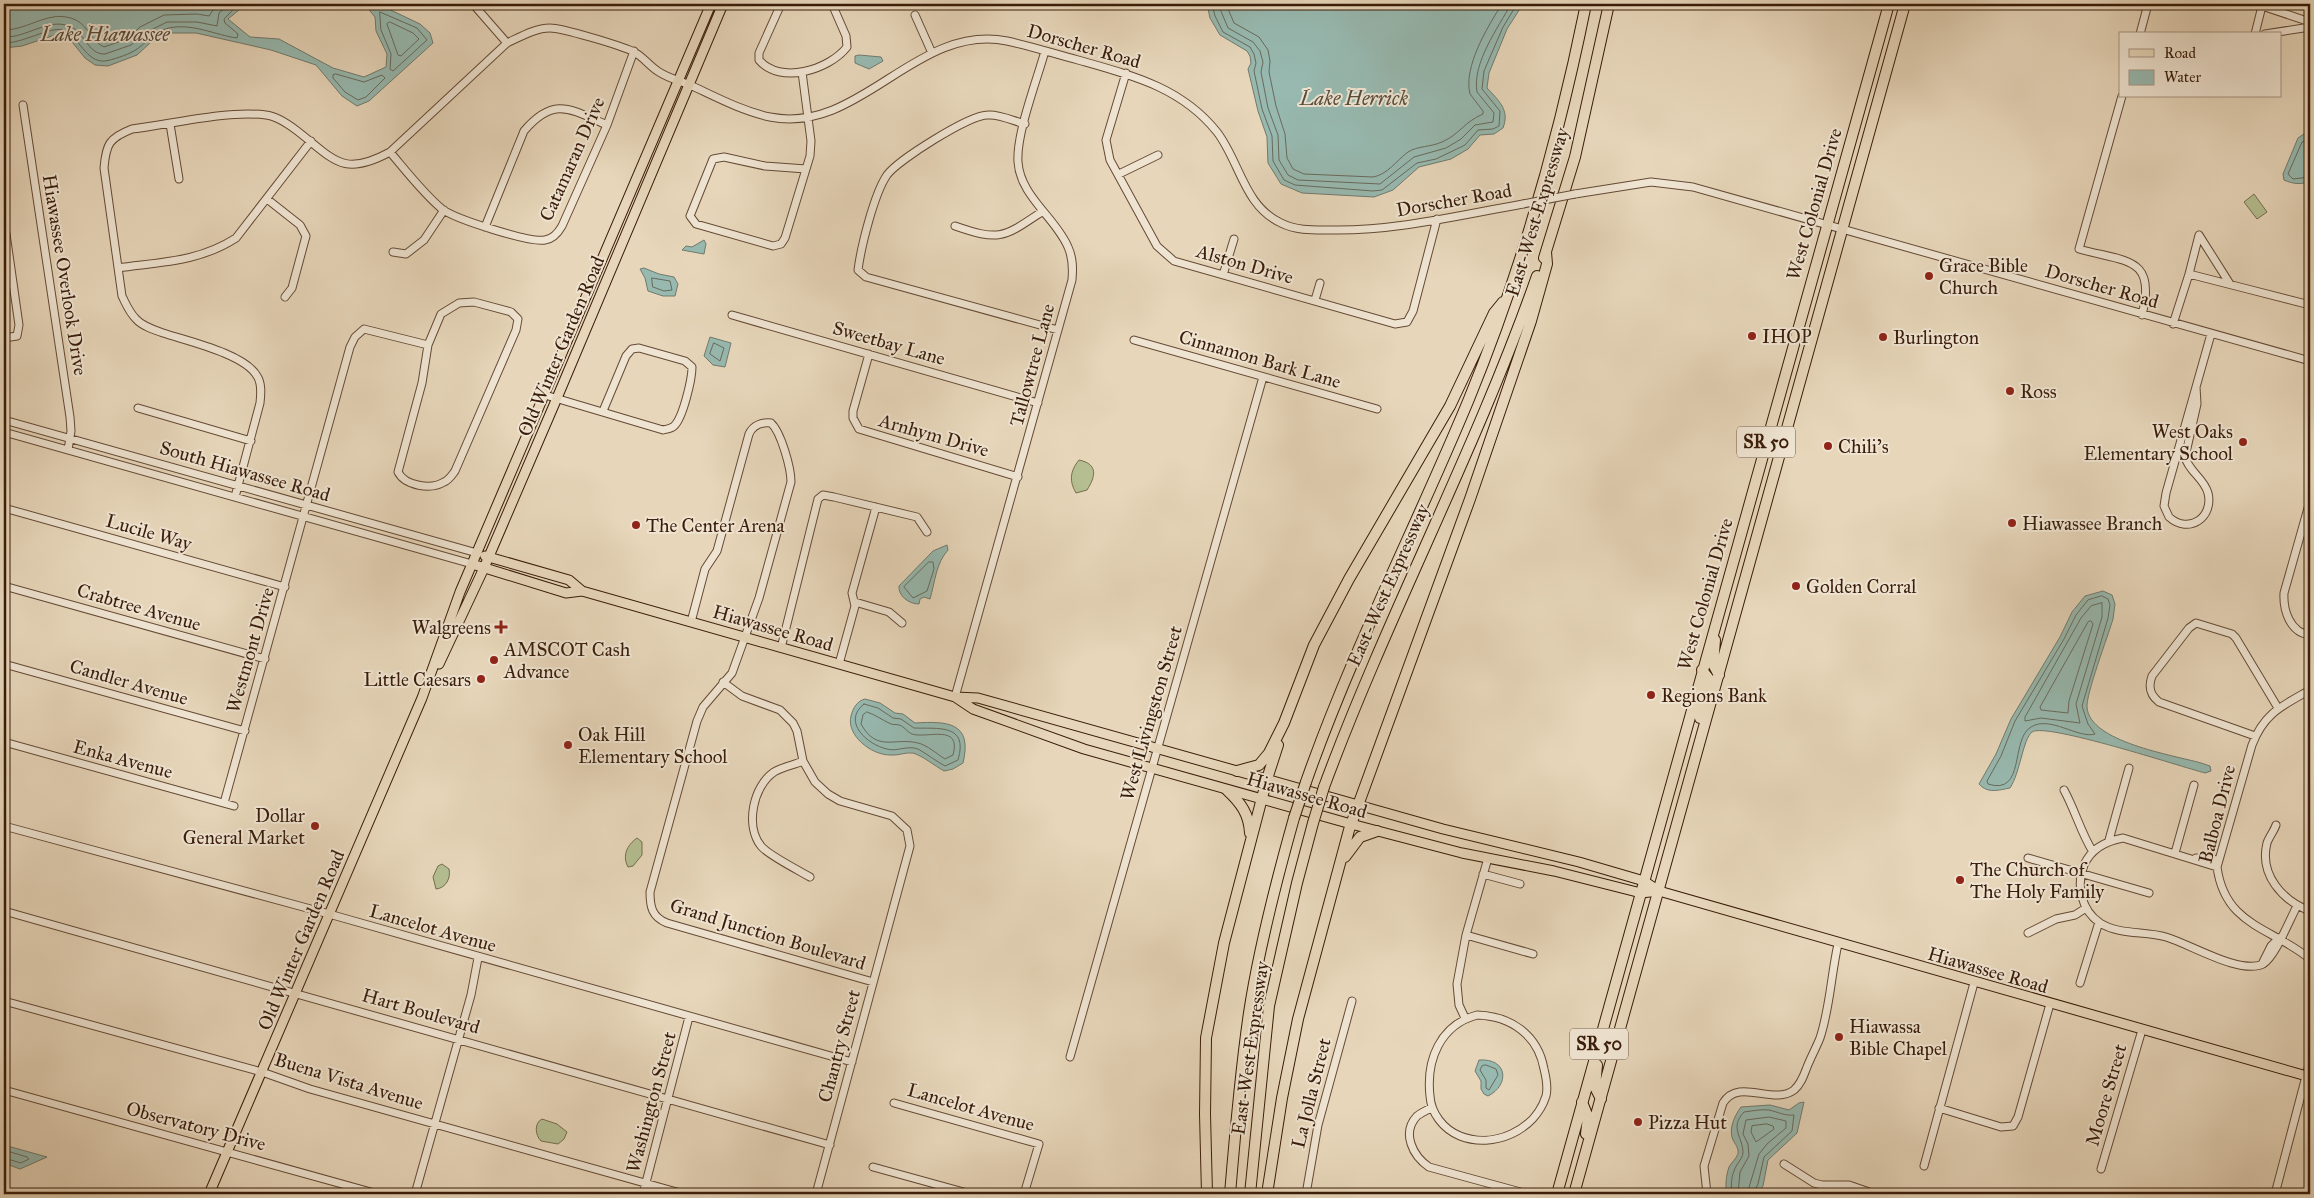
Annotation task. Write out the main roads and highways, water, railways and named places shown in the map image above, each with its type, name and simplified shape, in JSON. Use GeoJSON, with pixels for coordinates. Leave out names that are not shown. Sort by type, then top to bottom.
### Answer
{"type":"FeatureCollection","features":[{"type":"Feature","properties":{"kind":"highway","name":"East-West Expressway"},"geometry":{"type":"LineString","coordinates":[[1230,1194],[1238,1094],[1249,1012],[1276,882],[1294,818],[1332,710],[1469,399],[1506,297],[1549,161],[1573,67],[1586,4]]}},
{"type":"Feature","properties":{"kind":"highway","name":"East-West Expressway"},"geometry":{"type":"LineString","coordinates":[[1250,1194],[1269,1006],[1297,883],[1313,823],[1324,787],[1371,665],[1468,448],[1546,252],[1575,157],[1609,4]]}},
{"type":"Feature","properties":{"kind":"highway","name":"West Colonial Drive"},"geometry":{"type":"LineString","coordinates":[[1556,1194],[1889,4]]}},
{"type":"Feature","properties":{"kind":"highway"},"geometry":{"type":"LineString","coordinates":[[1897,31],[1899,4]]}},
{"type":"Feature","properties":{"kind":"highway","name":"West Colonial Drive"},"geometry":{"type":"LineString","coordinates":[[1574,1194],[1905,4]]}},
{"type":"Feature","properties":{"kind":"highway"},"geometry":{"type":"LineString","coordinates":[[1267,1194],[1282,1098],[1298,1020],[1351,824],[1499,416],[1547,264],[1546,252]]}},
{"type":"Feature","properties":{"kind":"highway"},"geometry":{"type":"LineString","coordinates":[[1207,1194],[1206,1038],[1224,943],[1267,779],[1284,723],[1302,672],[1318,636],[1450,406],[1494,313],[1506,297]]}},
{"type":"Feature","properties":{"kind":"highway"},"geometry":{"type":"LineString","coordinates":[[1760,464],[1776,470]]}},
{"type":"Feature","properties":{"kind":"highway"},"geometry":{"type":"LineString","coordinates":[[1718,617],[1713,664],[1719,674]]}},
{"type":"Feature","properties":{"kind":"highway"},"geometry":{"type":"LineString","coordinates":[[1696,756],[1694,745],[1708,682],[1708,675],[1702,670]]}},
{"type":"Feature","properties":{"kind":"highway"},"geometry":{"type":"LineString","coordinates":[[1237,771],[1259,765],[1264,760],[1284,723]]}},
{"type":"Feature","properties":{"kind":"highway"},"geometry":{"type":"LineString","coordinates":[[1227,790],[1248,816],[1251,840]]}},
{"type":"Feature","properties":{"kind":"highway"},"geometry":{"type":"LineString","coordinates":[[1339,866],[1360,837],[1377,831]]}},
{"type":"Feature","properties":{"kind":"highway"},"geometry":{"type":"LineString","coordinates":[[1599,1042],[1596,1087],[1601,1099]]}},
{"type":"Feature","properties":{"kind":"highway"},"geometry":{"type":"LineString","coordinates":[[1582,1102],[1588,1117],[1584,1160]]}},
{"type":"Feature","properties":{"kind":"main road","name":"Old Winter Garden Road"},"geometry":{"type":"LineString","coordinates":[[210,1192],[422,698],[472,564],[711,4]]}},
{"type":"Feature","properties":{"kind":"main road","name":"Old Winter Garden Road"},"geometry":{"type":"LineString","coordinates":[[422,698],[484,568],[723,4]]}},
{"type":"Feature","properties":{"kind":"main road","name":"Hiawassee Road"},"geometry":{"type":"LineString","coordinates":[[477,553],[569,580],[582,591]]}},
{"type":"Feature","properties":{"kind":"main road","name":"Hiawassee Road"},"geometry":{"type":"LineString","coordinates":[[472,564],[566,593],[582,591],[955,697],[978,698],[1359,806],[1644,881],[1659,891],[1838,944],[2308,1077]]}},
{"type":"Feature","properties":{"kind":"main road","name":"Hiawassee Road"},"geometry":{"type":"LineString","coordinates":[[955,697],[973,709],[1028,730],[1084,749],[1227,790],[1377,831],[1488,858],[1554,871],[1640,893],[1659,891]]}},
{"type":"Feature","properties":{"kind":"water","name":"Lake Hiawassee"},"geometry":{"type":"Polygon","coordinates":[[[4,4],[246,4],[228,19],[250,37],[279,39],[333,68],[364,77],[386,67],[387,54],[376,31],[375,17],[366,6],[361,4],[378,4],[420,24],[430,33],[433,43],[369,101],[357,106],[342,96],[316,65],[271,50],[196,33],[170,33],[151,42],[137,55],[108,66],[95,65],[85,58],[68,37],[58,34],[22,46],[4,48],[4,4]]]}},
{"type":"Feature","properties":{"kind":"water","name":"Lake Herrick"},"geometry":{"type":"Polygon","coordinates":[[[1207,4],[1523,4],[1507,29],[1489,73],[1487,88],[1504,111],[1505,122],[1503,128],[1494,134],[1480,135],[1468,149],[1451,159],[1419,167],[1393,190],[1374,197],[1302,193],[1281,184],[1268,163],[1267,137],[1258,111],[1248,69],[1251,63],[1250,56],[1247,51],[1220,35],[1210,18],[1207,4]]]}},
{"type":"Feature","properties":{"kind":"water"},"geometry":{"type":"Polygon","coordinates":[[[855,56],[881,57],[883,61],[869,69],[855,63],[855,56]]]}},
{"type":"Feature","properties":{"kind":"water"},"geometry":{"type":"Polygon","coordinates":[[[2304,134],[2310,134],[2310,181],[2300,183],[2284,180],[2283,174],[2298,138],[2304,134]]]}},
{"type":"Feature","properties":{"kind":"water"},"geometry":{"type":"Polygon","coordinates":[[[704,240],[706,244],[704,254],[682,250],[686,246],[692,247],[704,240]]]}},
{"type":"Feature","properties":{"kind":"water"},"geometry":{"type":"Polygon","coordinates":[[[644,268],[674,277],[678,284],[675,296],[663,296],[648,291],[645,278],[640,269],[644,268]]]}},
{"type":"Feature","properties":{"kind":"water"},"geometry":{"type":"Polygon","coordinates":[[[710,337],[731,343],[725,367],[713,365],[704,356],[710,337]]]}},
{"type":"Feature","properties":{"kind":"water"},"geometry":{"type":"Polygon","coordinates":[[[947,545],[948,550],[938,567],[930,599],[924,597],[920,599],[919,604],[905,599],[900,593],[899,586],[933,551],[947,545]]]}},
{"type":"Feature","properties":{"kind":"water"},"geometry":{"type":"Polygon","coordinates":[[[2103,591],[2112,595],[2115,604],[2113,619],[2093,678],[2088,700],[2087,707],[2091,719],[2102,729],[2117,738],[2153,751],[2210,766],[2211,771],[2205,773],[2086,739],[2042,731],[2032,732],[2029,736],[2010,788],[1990,790],[1982,787],[1979,784],[1996,754],[2011,719],[2060,637],[2072,612],[2085,596],[2103,591]]]}},
{"type":"Feature","properties":{"kind":"water"},"geometry":{"type":"Polygon","coordinates":[[[865,699],[880,703],[895,713],[903,714],[915,723],[947,724],[955,727],[961,732],[964,739],[963,763],[953,769],[944,771],[913,753],[890,755],[875,752],[868,748],[856,737],[850,723],[854,708],[860,701],[865,699]]]}},
{"type":"Feature","properties":{"kind":"water"},"geometry":{"type":"Polygon","coordinates":[[[1479,1060],[1496,1063],[1503,1073],[1500,1085],[1488,1096],[1481,1089],[1481,1081],[1475,1071],[1479,1060]]]}},
{"type":"Feature","properties":{"kind":"water"},"geometry":{"type":"Polygon","coordinates":[[[1804,1102],[1797,1133],[1768,1160],[1763,1186],[1756,1194],[1727,1194],[1728,1170],[1738,1154],[1731,1131],[1741,1107],[1770,1105],[1789,1110],[1804,1102]]]}},
{"type":"Feature","properties":{"kind":"water"},"geometry":{"type":"Polygon","coordinates":[[[4,1145],[47,1157],[20,1169],[4,1163],[4,1145]]]}},
{"type":"Feature","properties":{"kind":"place","name":"Grace Bible Church"},"geometry":{"type":"Point","coordinates":[1929,276]}},
{"type":"Feature","properties":{"kind":"place","name":"IHOP"},"geometry":{"type":"Point","coordinates":[1752,336]}},
{"type":"Feature","properties":{"kind":"place","name":"Burlington"},"geometry":{"type":"Point","coordinates":[1883,337]}},
{"type":"Feature","properties":{"kind":"place","name":"Ross"},"geometry":{"type":"Point","coordinates":[2010,391]}},
{"type":"Feature","properties":{"kind":"place","name":"West Oaks Elementary School"},"geometry":{"type":"Point","coordinates":[2243,442]}},
{"type":"Feature","properties":{"kind":"place","name":"Chili's"},"geometry":{"type":"Point","coordinates":[1828,446]}},
{"type":"Feature","properties":{"kind":"place","name":"Hiawassee Branch"},"geometry":{"type":"Point","coordinates":[2012,523]}},
{"type":"Feature","properties":{"kind":"place","name":"The Center Arena"},"geometry":{"type":"Point","coordinates":[636,525]}},
{"type":"Feature","properties":{"kind":"place","name":"Golden Corral"},"geometry":{"type":"Point","coordinates":[1796,586]}},
{"type":"Feature","properties":{"kind":"place","name":"Walgreens"},"geometry":{"type":"Point","coordinates":[501,627]}},
{"type":"Feature","properties":{"kind":"place","name":"AMSCOT Cash Advance"},"geometry":{"type":"Point","coordinates":[494,660]}},
{"type":"Feature","properties":{"kind":"place","name":"Little Caesars"},"geometry":{"type":"Point","coordinates":[481,679]}},
{"type":"Feature","properties":{"kind":"place","name":"Regions Bank"},"geometry":{"type":"Point","coordinates":[1651,695]}},
{"type":"Feature","properties":{"kind":"place","name":"Oak Hill Elementary School"},"geometry":{"type":"Point","coordinates":[568,745]}},
{"type":"Feature","properties":{"kind":"place","name":"Dollar General Market"},"geometry":{"type":"Point","coordinates":[315,826]}},
{"type":"Feature","properties":{"kind":"place","name":"The Church of The Holy Family"},"geometry":{"type":"Point","coordinates":[1960,880]}},
{"type":"Feature","properties":{"kind":"place","name":"Hiawassa Bible Chapel"},"geometry":{"type":"Point","coordinates":[1839,1037]}},
{"type":"Feature","properties":{"kind":"place","name":"Pizza Hut"},"geometry":{"type":"Point","coordinates":[1638,1122]}}]}
